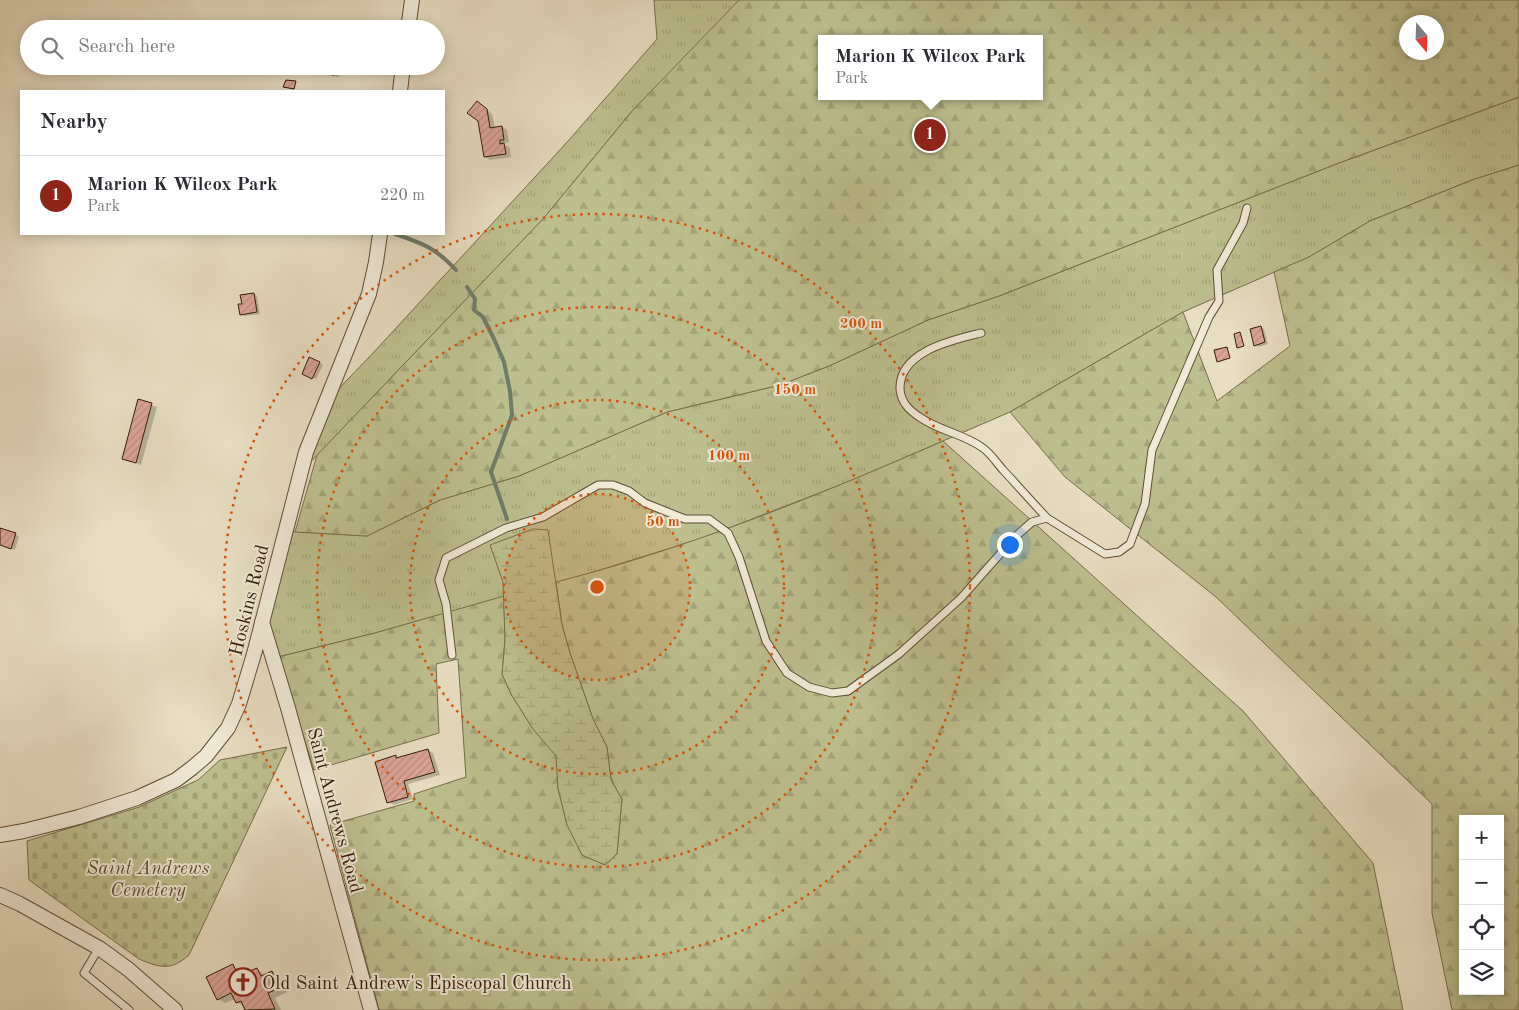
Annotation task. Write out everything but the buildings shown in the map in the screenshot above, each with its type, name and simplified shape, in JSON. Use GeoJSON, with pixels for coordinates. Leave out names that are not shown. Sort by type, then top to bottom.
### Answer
{"type":"FeatureCollection","features":[{"type":"Feature","properties":{"kind":"street"},"geometry":{"type":"LineString","coordinates":[[409,20],[412,0]]}},
{"type":"Feature","properties":{"kind":"street"},"geometry":{"type":"LineString","coordinates":[[400,90],[402,75]]}},
{"type":"Feature","properties":{"kind":"street","name":"Hoskins Road"},"geometry":{"type":"LineString","coordinates":[[0,835],[79,818],[137,798],[176,780],[206,756],[228,728],[239,704],[306,452],[369,294],[380,235]]}},
{"type":"Feature","properties":{"kind":"street","name":"Saint Andrews Road"},"geometry":{"type":"LineString","coordinates":[[262,622],[288,708],[371,1010]]}},
{"type":"Feature","properties":{"kind":"street"},"geometry":{"type":"LineString","coordinates":[[0,895],[20,904],[99,948],[128,969],[175,1010]]}},
{"type":"Feature","properties":{"kind":"lane"},"geometry":{"type":"LineString","coordinates":[[981,333],[956,339],[933,348],[916,358],[905,368],[901,378],[901,393],[906,406],[921,418],[967,438],[984,449],[1046,518],[1105,554],[1119,552],[1130,544],[1145,504],[1152,450],[1209,317],[1219,301],[1217,270],[1243,223],[1247,208]]}},
{"type":"Feature","properties":{"kind":"lane"},"geometry":{"type":"LineString","coordinates":[[452,655],[446,604],[439,580],[446,558],[506,528],[543,517],[598,485],[613,485],[629,491],[645,503],[685,519],[710,519],[728,533],[739,557],[766,641],[776,657],[787,673],[809,687],[832,693],[848,691],[899,654],[961,598],[1016,536],[1032,522],[1046,518]]}},
{"type":"Feature","properties":{"kind":"lane"},"geometry":{"type":"LineString","coordinates":[[99,948],[84,973],[129,1010]]}},
{"type":"Feature","properties":{"kind":"green space"},"geometry":{"type":"Polygon","coordinates":[[[654,0],[1356,0],[1379,88],[1043,98],[1043,35],[818,35],[818,100],[972,100],[633,110],[543,219],[301,472],[325,403],[569,140],[657,39],[654,0]]]}},
{"type":"Feature","properties":{"kind":"green space"},"geometry":{"type":"Polygon","coordinates":[[[739,0],[1519,0],[1519,97],[1339,163],[999,296],[928,320],[829,366],[780,385],[667,412],[519,476],[440,500],[367,536],[295,532],[317,455],[543,219],[633,110],[739,0]]]}},
{"type":"Feature","properties":{"kind":"green space"},"geometry":{"type":"Polygon","coordinates":[[[1519,97],[1519,165],[1472,180],[1370,221],[1309,257],[1183,312],[1010,412],[853,480],[703,538],[587,574],[375,633],[278,657],[262,622],[285,531],[367,536],[440,500],[519,476],[667,412],[780,385],[829,366],[928,320],[999,296],[1339,163],[1519,97]]]}},
{"type":"Feature","properties":{"kind":"green space"},"geometry":{"type":"Polygon","coordinates":[[[1519,165],[1519,1010],[1452,1010],[1432,913],[1432,804],[1216,597],[1065,477],[1010,412],[1183,312],[1217,401],[1290,346],[1274,272],[1309,257],[1370,221],[1472,180],[1519,165]]]}},
{"type":"Feature","properties":{"kind":"green space"},"geometry":{"type":"Polygon","coordinates":[[[943,441],[1243,711],[1373,863],[1403,1010],[379,1010],[330,825],[414,801],[414,794],[466,777],[458,659],[436,664],[439,733],[314,770],[278,657],[375,633],[504,596],[505,640],[502,674],[511,694],[533,729],[557,756],[558,788],[567,824],[582,855],[605,865],[617,854],[622,799],[611,780],[607,747],[593,719],[570,653],[562,625],[556,582],[704,537],[800,501],[943,441]]]}},
{"type":"Feature","properties":{"kind":"green space"},"geometry":{"type":"Polygon","coordinates":[[[533,529],[548,530],[562,625],[593,719],[607,747],[611,780],[622,799],[617,854],[605,865],[582,855],[567,825],[558,788],[556,756],[533,729],[511,694],[502,674],[505,640],[503,582],[490,545],[533,529]]]}},
{"type":"Feature","properties":{"kind":"green space","name":"Saint Andrews Cemetery"},"geometry":{"type":"Polygon","coordinates":[[[287,747],[189,955],[177,964],[159,966],[139,959],[29,880],[27,841],[139,807],[198,780],[220,760],[287,747]]]}},
{"type":"Feature","properties":{"kind":"waterway"},"geometry":{"type":"LineString","coordinates":[[398,235],[435,251],[456,270]]}},
{"type":"Feature","properties":{"kind":"waterway"},"geometry":{"type":"LineString","coordinates":[[467,287],[475,299],[474,310],[483,317],[504,362],[510,391],[512,415],[491,472],[507,519]]}},
{"type":"Feature","properties":{"kind":"place","name":"Marion K Wilcox Park"},"geometry":{"type":"Point","coordinates":[930,135]}},
{"type":"Feature","properties":{"kind":"place","name":"Old Saint Andrew's Episcopal Church"},"geometry":{"type":"Point","coordinates":[243,982]}}]}
